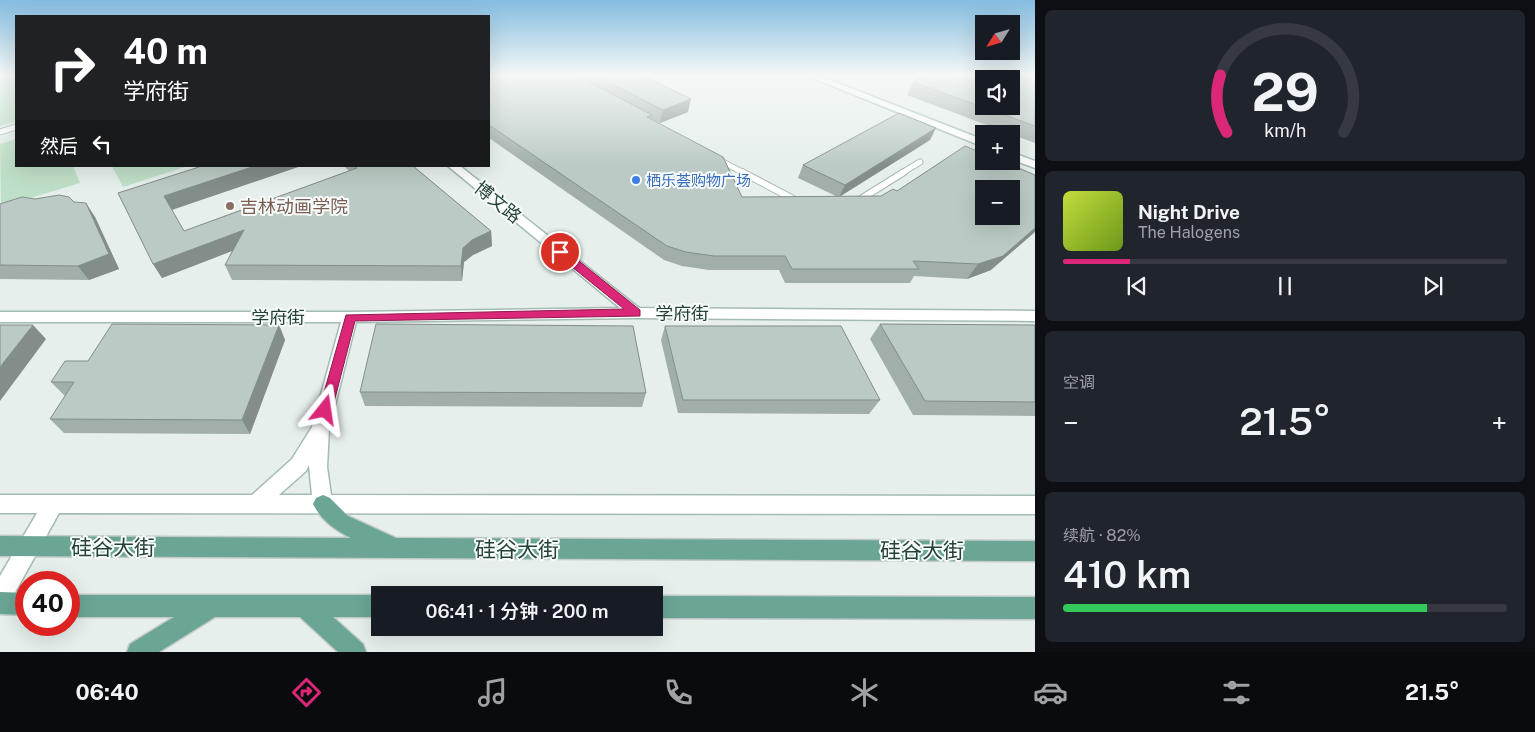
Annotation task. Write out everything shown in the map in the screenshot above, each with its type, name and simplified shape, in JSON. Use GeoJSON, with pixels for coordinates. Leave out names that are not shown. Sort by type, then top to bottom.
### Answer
{"type":"FeatureCollection","features":[{"type":"Feature","properties":{"kind":"main road"},"geometry":{"type":"LineString","coordinates":[[323,504],[341,523],[394,548]]}},
{"type":"Feature","properties":{"kind":"main road","name":"硅谷大街"},"geometry":{"type":"LineString","coordinates":[[0,546],[1035,550]]}},
{"type":"Feature","properties":{"kind":"main road"},"geometry":{"type":"LineString","coordinates":[[0,603],[15,604]]}},
{"type":"Feature","properties":{"kind":"main road"},"geometry":{"type":"LineString","coordinates":[[80,606],[371,606]]}},
{"type":"Feature","properties":{"kind":"main road"},"geometry":{"type":"LineString","coordinates":[[138,652],[212,606]]}},
{"type":"Feature","properties":{"kind":"main road"},"geometry":{"type":"LineString","coordinates":[[304,606],[355,652]]}},
{"type":"Feature","properties":{"kind":"main road"},"geometry":{"type":"LineString","coordinates":[[663,607],[1035,608]]}},
{"type":"Feature","properties":{"kind":"street"},"geometry":{"type":"LineString","coordinates":[[886,105],[975,140]]}},
{"type":"Feature","properties":{"kind":"street"},"geometry":{"type":"LineString","coordinates":[[1020,158],[1035,164]]}},
{"type":"Feature","properties":{"kind":"street","name":"博文路"},"geometry":{"type":"LineString","coordinates":[[454,167],[636,313]]}},
{"type":"Feature","properties":{"kind":"street","name":"学府街"},"geometry":{"type":"LineString","coordinates":[[0,317],[350,317],[636,313],[1032,313]]}},
{"type":"Feature","properties":{"kind":"street"},"geometry":{"type":"LineString","coordinates":[[323,504],[318,467],[320,428],[350,317]]}},
{"type":"Feature","properties":{"kind":"street"},"geometry":{"type":"LineString","coordinates":[[256,504],[299,465],[320,428]]}},
{"type":"Feature","properties":{"kind":"street"},"geometry":{"type":"LineString","coordinates":[[0,597],[54,503]]}},
{"type":"Feature","properties":{"kind":"street"},"geometry":{"type":"LineString","coordinates":[[0,504],[1035,505]]}},
{"type":"Feature","properties":{"kind":"lane"},"geometry":{"type":"LineString","coordinates":[[0,132],[15,127]]}},
{"type":"Feature","properties":{"kind":"lane"},"geometry":{"type":"LineString","coordinates":[[708,154],[795,201],[805,201]]}},
{"type":"Feature","properties":{"kind":"lane"},"geometry":{"type":"LineString","coordinates":[[845,202],[855,202],[920,162]]}},
{"type":"Feature","properties":{"kind":"green space"},"geometry":{"type":"Polygon","coordinates":[[[0,105],[15,105],[15,121],[0,126],[0,105]]]}},
{"type":"Feature","properties":{"kind":"green space"},"geometry":{"type":"Polygon","coordinates":[[[15,139],[15,167],[73,167],[80,183],[1,207],[0,144],[15,139]]]}},
{"type":"Feature","properties":{"kind":"green space"},"geometry":{"type":"Polygon","coordinates":[[[113,167],[185,167],[123,187],[113,167]]]}},
{"type":"Feature","properties":{"kind":"building","name":"栖乐荟购物广场"},"geometry":{"type":"Polygon","coordinates":[[[490,105],[634,105],[652,115],[647,117],[723,157],[742,197],[881,196],[893,189],[897,191],[965,146],[975,150],[975,170],[1020,169],[1035,175],[1035,228],[1003,256],[978,264],[913,261],[919,269],[792,269],[785,256],[714,256],[686,252],[667,246],[490,126],[490,105]]]}},
{"type":"Feature","properties":{"kind":"building"},"geometry":{"type":"Polygon","coordinates":[[[654,105],[675,105],[663,110],[654,105]]]}},
{"type":"Feature","properties":{"kind":"building"},"geometry":{"type":"Polygon","coordinates":[[[1020,105],[1035,105],[1035,126],[1004,115],[1020,115],[1020,105]]]}},
{"type":"Feature","properties":{"kind":"building"},"geometry":{"type":"Polygon","coordinates":[[[899,113],[936,128],[845,185],[803,165],[899,113]]]}},
{"type":"Feature","properties":{"kind":"building"},"geometry":{"type":"Polygon","coordinates":[[[199,167],[252,167],[164,196],[184,231],[356,167],[414,167],[491,231],[472,240],[463,248],[461,266],[225,265],[244,230],[153,264],[118,193],[199,167]]]}},
{"type":"Feature","properties":{"kind":"building"},"geometry":{"type":"Polygon","coordinates":[[[59,195],[69,197],[74,202],[86,203],[109,254],[78,266],[0,265],[0,204],[22,197],[35,199],[59,195]]]}},
{"type":"Feature","properties":{"kind":"building"},"geometry":{"type":"Polygon","coordinates":[[[112,324],[279,325],[242,420],[50,419],[74,382],[51,382],[65,361],[88,361],[112,324]]]}},
{"type":"Feature","properties":{"kind":"building"},"geometry":{"type":"Polygon","coordinates":[[[376,324],[633,326],[646,393],[360,392],[376,324]]]}},
{"type":"Feature","properties":{"kind":"building"},"geometry":{"type":"Polygon","coordinates":[[[880,324],[1035,325],[1035,402],[925,401],[880,324]]]}},
{"type":"Feature","properties":{"kind":"building"},"geometry":{"type":"Polygon","coordinates":[[[0,325],[33,325],[0,367],[0,325]]]}},
{"type":"Feature","properties":{"kind":"building"},"geometry":{"type":"Polygon","coordinates":[[[665,326],[841,326],[880,400],[683,400],[665,326]]]}},
{"type":"Feature","properties":{"kind":"place","name":"栖乐荟购物广场"},"geometry":{"type":"Point","coordinates":[636,180]}},
{"type":"Feature","properties":{"kind":"place","name":"吉林动画学院"},"geometry":{"type":"Point","coordinates":[230,206]}},
{"type":"Feature","properties":{"kind":"route"},"geometry":{"type":"LineString","coordinates":[[325,410],[350,317],[636,313],[560,252]]}}]}
